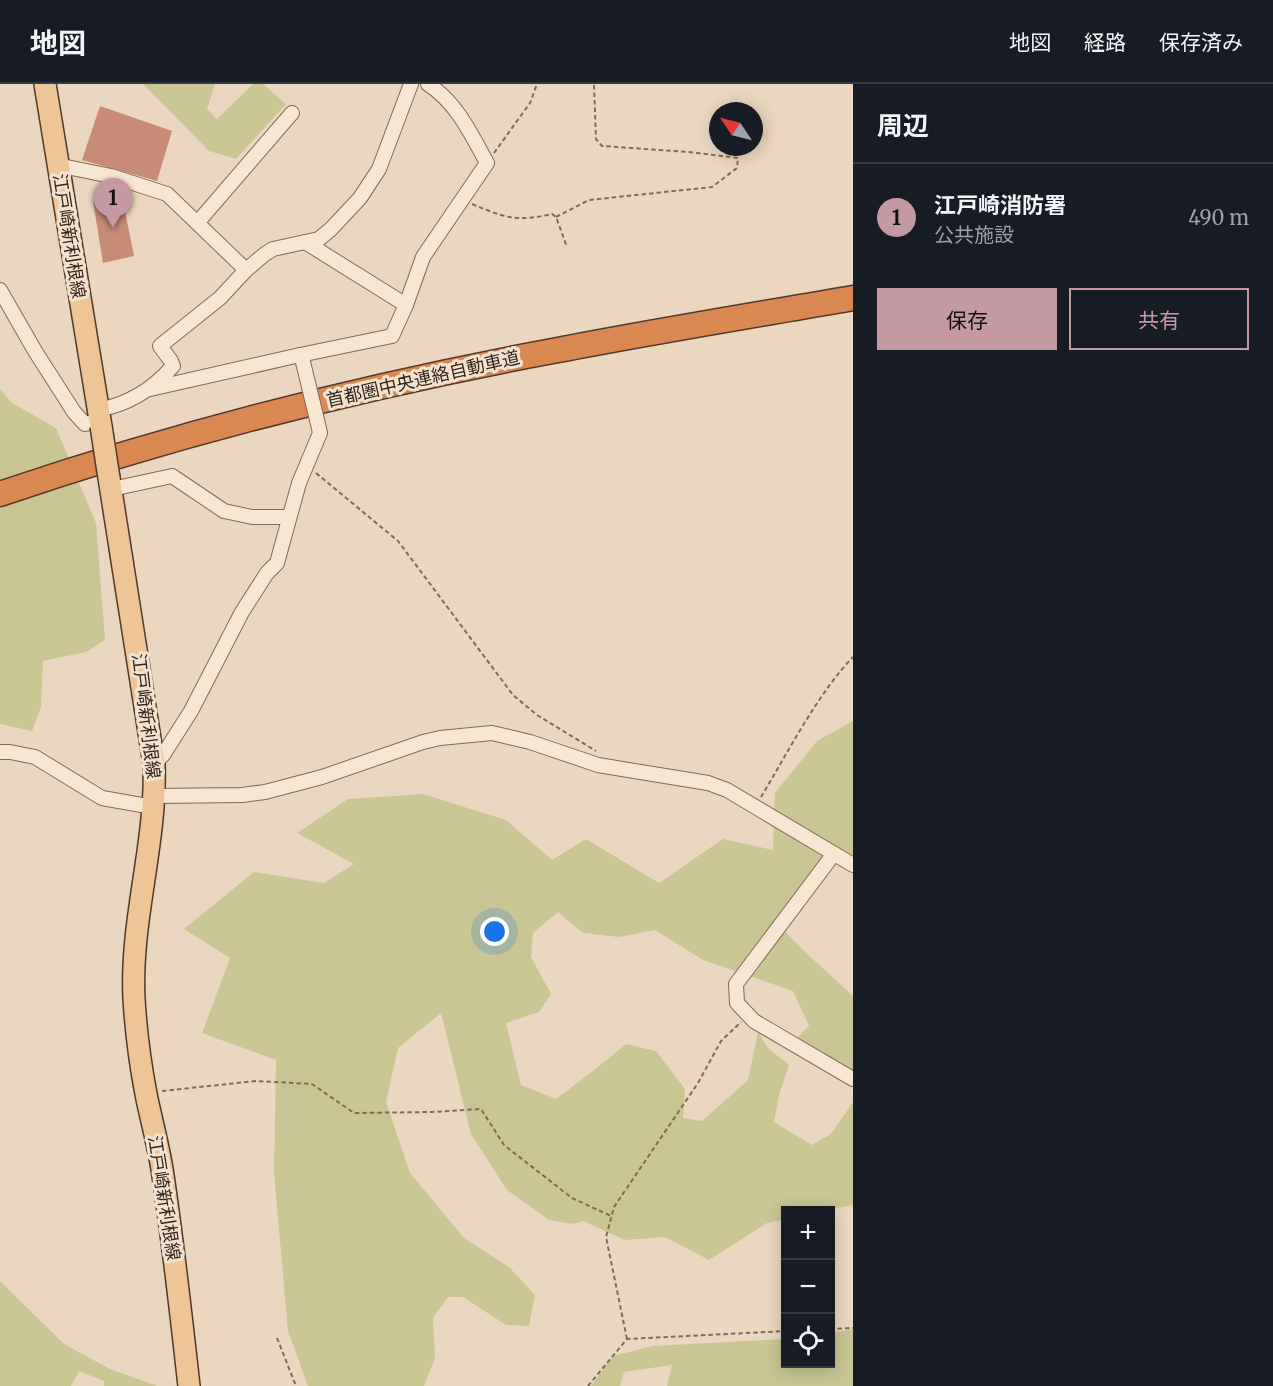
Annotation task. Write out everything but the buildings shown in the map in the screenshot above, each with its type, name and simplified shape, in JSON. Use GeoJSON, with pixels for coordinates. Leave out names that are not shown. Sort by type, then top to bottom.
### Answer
{"type":"FeatureCollection","features":[{"type":"Feature","properties":{"kind":"highway","name":"首都圏中央連絡自動車道"},"geometry":{"type":"LineString","coordinates":[[0,494],[152,446],[266,415],[419,379],[556,350],[853,298]]}},
{"type":"Feature","properties":{"kind":"main road","name":"江戸崎新利根線"},"geometry":{"type":"LineString","coordinates":[[45,84],[111,484],[154,764],[154,802],[134,950],[134,999],[146,1093],[162,1168],[189,1386]]}},
{"type":"Feature","properties":{"kind":"street"},"geometry":{"type":"LineString","coordinates":[[149,389],[173,366],[160,346],[220,298],[246,270],[273,249],[319,238],[331,229],[360,198],[379,169],[411,84]]}},
{"type":"Feature","properties":{"kind":"street"},"geometry":{"type":"LineString","coordinates":[[0,290],[35,351],[74,412],[85,424],[99,419],[117,405],[149,389],[302,358],[392,336],[423,257],[487,163],[459,114],[443,94],[428,84]]}},
{"type":"Feature","properties":{"kind":"street"},"geometry":{"type":"LineString","coordinates":[[198,222],[292,113]]}},
{"type":"Feature","properties":{"kind":"street"},"geometry":{"type":"LineString","coordinates":[[57,165],[111,176],[167,194],[246,270]]}},
{"type":"Feature","properties":{"kind":"street"},"geometry":{"type":"LineString","coordinates":[[306,242],[406,305]]}},
{"type":"Feature","properties":{"kind":"street"},"geometry":{"type":"LineString","coordinates":[[154,764],[163,755],[191,711],[242,612],[267,573],[277,563],[299,483],[320,433],[302,358]]}},
{"type":"Feature","properties":{"kind":"street"},"geometry":{"type":"LineString","coordinates":[[111,484],[172,476],[224,511],[252,517],[289,518]]}},
{"type":"Feature","properties":{"kind":"street"},"geometry":{"type":"LineString","coordinates":[[0,752],[35,757],[102,798],[154,802],[265,792],[322,777],[423,742],[492,733],[530,742],[598,765],[708,783],[727,790],[853,865]]}},
{"type":"Feature","properties":{"kind":"street"},"geometry":{"type":"LineString","coordinates":[[833,855],[736,984],[737,1003],[754,1021],[851,1074]]}},
{"type":"Feature","properties":{"kind":"path"},"geometry":{"type":"LineString","coordinates":[[487,163],[530,103],[537,84]]}},
{"type":"Feature","properties":{"kind":"path"},"geometry":{"type":"LineString","coordinates":[[556,217],[589,200],[712,187],[737,168],[738,158],[602,146],[596,139],[594,84]]}},
{"type":"Feature","properties":{"kind":"path"},"geometry":{"type":"LineString","coordinates":[[460,202],[500,216],[527,219],[552,214],[556,217],[567,247]]}},
{"type":"Feature","properties":{"kind":"path"},"geometry":{"type":"LineString","coordinates":[[306,466],[398,541],[513,695],[537,714],[602,754],[598,765]]}},
{"type":"Feature","properties":{"kind":"path"},"geometry":{"type":"LineString","coordinates":[[755,808],[809,717],[844,666],[853,657]]}},
{"type":"Feature","properties":{"kind":"path"},"geometry":{"type":"LineString","coordinates":[[627,1339],[606,1237],[614,1206],[698,1083],[721,1041],[749,1015]]}},
{"type":"Feature","properties":{"kind":"path"},"geometry":{"type":"LineString","coordinates":[[146,1093],[256,1081],[279,1082],[312,1084],[354,1113],[432,1112],[481,1108],[504,1145],[572,1198],[611,1216]]}},
{"type":"Feature","properties":{"kind":"path"},"geometry":{"type":"LineString","coordinates":[[835,1329],[853,1328]]}},
{"type":"Feature","properties":{"kind":"path"},"geometry":{"type":"LineString","coordinates":[[588,1386],[627,1339],[781,1331]]}},
{"type":"Feature","properties":{"kind":"path"},"geometry":{"type":"LineString","coordinates":[[277,1338],[296,1386]]}},
{"type":"Feature","properties":{"kind":"shaded area"},"geometry":{"type":"Polygon","coordinates":[[[143,84],[215,84],[207,109],[217,119],[253,84],[263,84],[286,104],[236,159],[209,151],[143,84]]]}},
{"type":"Feature","properties":{"kind":"shaded area"},"geometry":{"type":"Polygon","coordinates":[[[0,389],[12,403],[56,428],[96,523],[105,640],[86,652],[43,661],[41,707],[32,731],[0,724],[0,389]]]}},
{"type":"Feature","properties":{"kind":"shaded area"},"geometry":{"type":"Polygon","coordinates":[[[853,721],[853,857],[837,855],[782,928],[853,996],[853,1082],[795,1040],[809,1026],[793,991],[703,960],[655,930],[619,937],[583,933],[558,912],[533,933],[531,957],[551,994],[539,1012],[506,1023],[521,1085],[556,1099],[626,1044],[656,1051],[685,1089],[683,1118],[702,1121],[748,1080],[758,1032],[768,1048],[789,1065],[779,1095],[774,1122],[812,1145],[831,1134],[853,1102],[853,1205],[835,1208],[835,1206],[781,1206],[781,1220],[767,1223],[709,1260],[665,1237],[625,1240],[583,1221],[573,1224],[549,1220],[507,1190],[471,1134],[441,1013],[398,1048],[386,1102],[410,1173],[464,1238],[509,1267],[535,1295],[529,1326],[506,1325],[463,1297],[448,1297],[433,1318],[435,1358],[424,1386],[308,1386],[288,1331],[274,1173],[276,1060],[202,1033],[230,958],[184,929],[254,872],[324,883],[354,864],[297,833],[348,799],[423,794],[506,820],[552,860],[586,839],[659,883],[723,839],[773,850],[775,793],[817,741],[853,721]]]}},
{"type":"Feature","properties":{"kind":"shaded area"},"geometry":{"type":"Polygon","coordinates":[[[0,1281],[64,1344],[110,1369],[158,1386],[104,1386],[104,1381],[79,1371],[71,1386],[0,1386],[0,1281]]]}},
{"type":"Feature","properties":{"kind":"shaded area"},"geometry":{"type":"Polygon","coordinates":[[[853,1329],[853,1386],[667,1386],[672,1365],[624,1372],[620,1386],[591,1386],[613,1356],[653,1346],[781,1339],[781,1368],[835,1368],[835,1332],[853,1329]]]}},
{"type":"Feature","properties":{"kind":"place","name":"江戸崎消防署"},"geometry":{"type":"Point","coordinates":[113,228]}}]}
